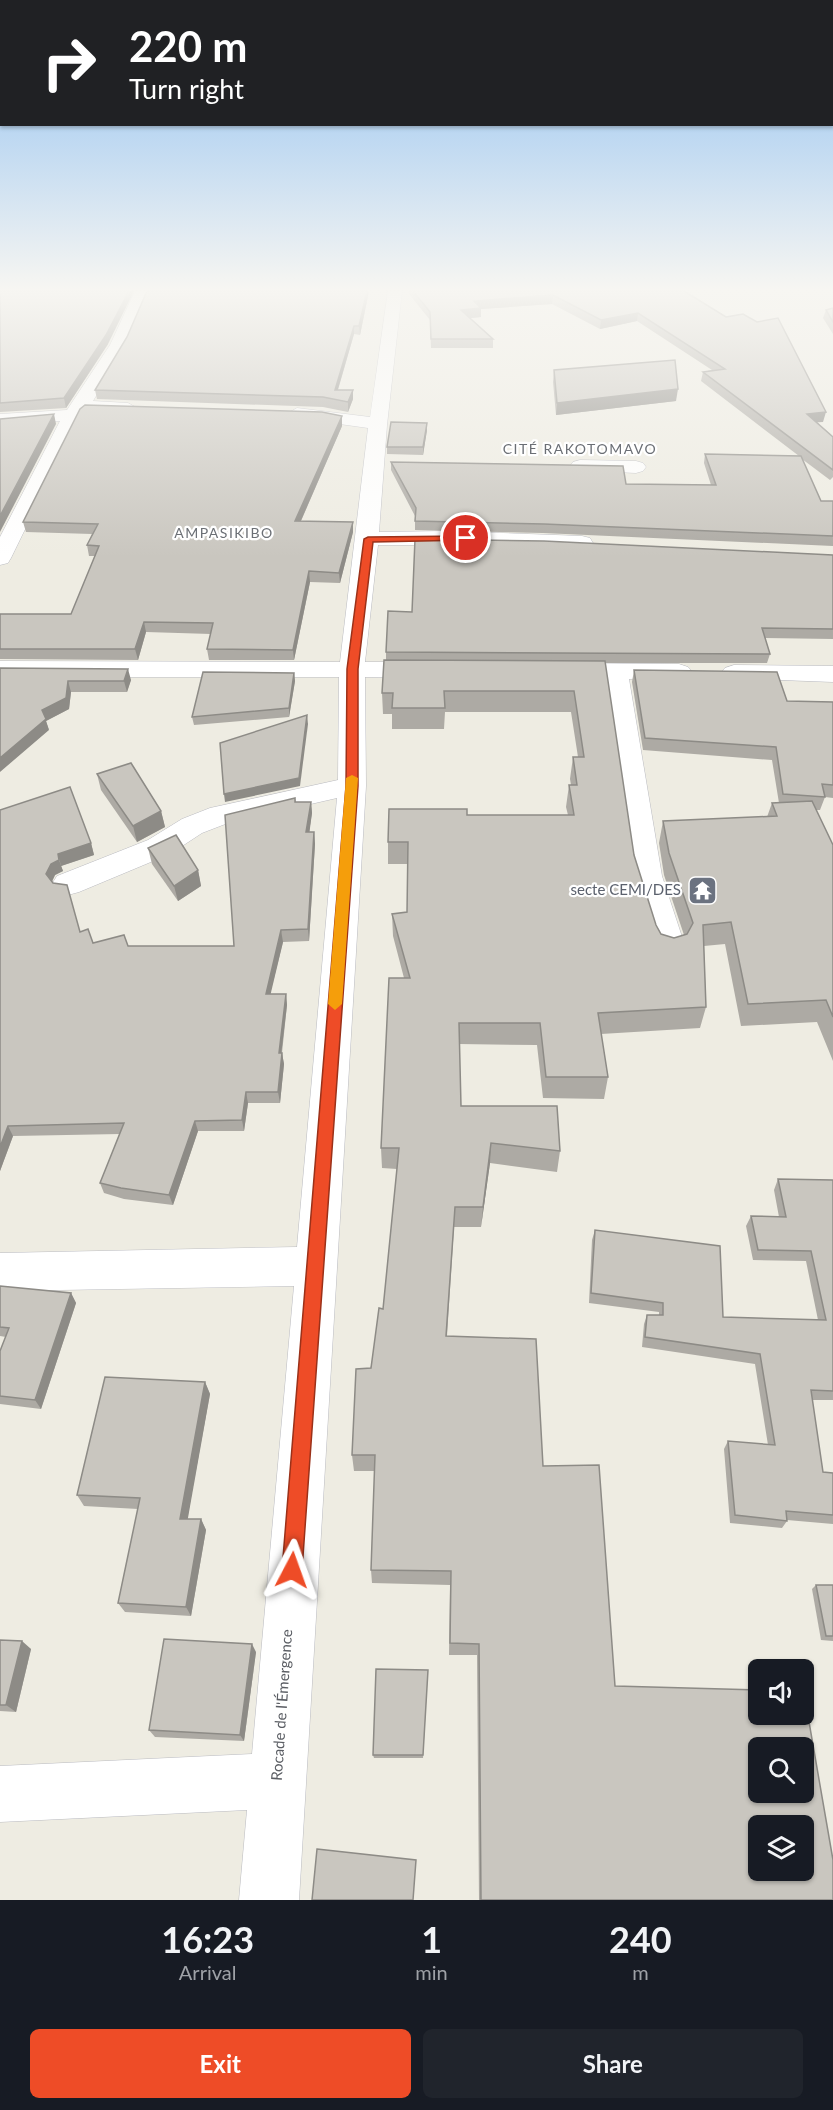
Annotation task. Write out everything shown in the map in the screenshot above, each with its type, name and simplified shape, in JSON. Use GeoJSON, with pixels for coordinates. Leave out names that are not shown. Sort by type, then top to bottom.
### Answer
{"type":"FeatureCollection","features":[{"type":"Feature","properties":{"kind":"street"},"geometry":{"type":"LineString","coordinates":[[0,558],[76,411],[96,380]]}},
{"type":"Feature","properties":{"kind":"street","name":"Rocade de l'Émergence"},"geometry":{"type":"LineString","coordinates":[[269,1900],[276,1781],[352,786],[352,669],[368,539],[386,462],[378,425],[384,380]]}},
{"type":"Feature","properties":{"kind":"street"},"geometry":{"type":"LineString","coordinates":[[0,420],[76,411],[150,408]]}},
{"type":"Feature","properties":{"kind":"street"},"geometry":{"type":"LineString","coordinates":[[277,413],[323,414],[378,425]]}},
{"type":"Feature","properties":{"kind":"street"},"geometry":{"type":"LineString","coordinates":[[564,465],[636,467]]}},
{"type":"Feature","properties":{"kind":"street"},"geometry":{"type":"LineString","coordinates":[[368,539],[445,538],[602,544]]}},
{"type":"Feature","properties":{"kind":"street"},"geometry":{"type":"LineString","coordinates":[[0,669],[456,670]]}},
{"type":"Feature","properties":{"kind":"street"},"geometry":{"type":"LineString","coordinates":[[536,671],[833,674]]}},
{"type":"Feature","properties":{"kind":"street"},"geometry":{"type":"LineString","coordinates":[[615,671],[647,876],[669,946]]}},
{"type":"Feature","properties":{"kind":"street"},"geometry":{"type":"LineString","coordinates":[[68,884],[159,847],[192,826],[220,815],[352,786]]}},
{"type":"Feature","properties":{"kind":"street"},"geometry":{"type":"LineString","coordinates":[[0,1272],[315,1266]]}},
{"type":"Feature","properties":{"kind":"street"},"geometry":{"type":"LineString","coordinates":[[0,1794],[276,1781]]}},
{"type":"Feature","properties":{"kind":"building"},"geometry":{"type":"Polygon","coordinates":[[[0,380],[76,380],[64,398],[0,403],[0,380]]]}},
{"type":"Feature","properties":{"kind":"building"},"geometry":{"type":"Polygon","coordinates":[[[101,380],[338,380],[335,390],[353,390],[348,402],[323,397],[95,390],[101,380]]]}},
{"type":"Feature","properties":{"kind":"building"},"geometry":{"type":"Polygon","coordinates":[[[555,380],[677,380],[678,389],[557,403],[555,380]]]}},
{"type":"Feature","properties":{"kind":"building"},"geometry":{"type":"Polygon","coordinates":[[[713,380],[809,380],[826,412],[807,414],[833,437],[833,470],[713,380]]]}},
{"type":"Feature","properties":{"kind":"building"},"geometry":{"type":"Polygon","coordinates":[[[85,405],[322,412],[342,416],[295,521],[353,522],[339,573],[309,571],[293,650],[207,649],[213,623],[144,622],[135,649],[0,649],[0,614],[71,614],[99,546],[87,545],[98,524],[23,522],[80,409],[85,405]]]}},
{"type":"Feature","properties":{"kind":"building"},"geometry":{"type":"Polygon","coordinates":[[[54,414],[0,516],[0,419],[54,414]]]}},
{"type":"Feature","properties":{"kind":"building"},"geometry":{"type":"Polygon","coordinates":[[[391,422],[427,423],[423,447],[387,447],[391,422]]]}},
{"type":"Feature","properties":{"kind":"building"},"geometry":{"type":"Polygon","coordinates":[[[705,454],[801,456],[821,501],[833,501],[833,536],[415,521],[416,508],[391,462],[623,466],[626,484],[716,485],[705,454]]]}},
{"type":"Feature","properties":{"kind":"building"},"geometry":{"type":"Polygon","coordinates":[[[415,539],[544,541],[833,555],[833,629],[762,628],[770,654],[386,652],[388,611],[412,612],[415,539]]]}},
{"type":"Feature","properties":{"kind":"building"},"geometry":{"type":"Polygon","coordinates":[[[384,660],[605,661],[634,855],[656,925],[661,934],[674,938],[687,934],[693,923],[669,853],[663,821],[777,816],[772,803],[812,801],[833,845],[833,1017],[826,1000],[748,1004],[731,922],[703,925],[706,1007],[598,1013],[608,1077],[546,1077],[540,1023],[459,1023],[461,1106],[557,1106],[560,1151],[491,1143],[483,1207],[455,1207],[446,1336],[536,1339],[543,1466],[599,1465],[615,1686],[748,1690],[748,1725],[810,1725],[812,1737],[748,1737],[748,1803],[814,1803],[814,1751],[833,1860],[833,1900],[481,1900],[479,1644],[450,1643],[451,1571],[371,1570],[375,1455],[352,1455],[356,1369],[371,1368],[379,1308],[383,1309],[399,1148],[381,1148],[389,978],[410,978],[392,914],[407,912],[408,842],[388,842],[389,809],[467,809],[467,815],[574,815],[569,785],[577,785],[573,757],[584,757],[574,691],[444,691],[445,708],[392,708],[393,693],[382,693],[384,660]]]}},
{"type":"Feature","properties":{"kind":"building"},"geometry":{"type":"Polygon","coordinates":[[[0,668],[128,669],[124,681],[68,681],[66,698],[42,710],[46,719],[0,758],[0,668]]]}},
{"type":"Feature","properties":{"kind":"building"},"geometry":{"type":"Polygon","coordinates":[[[634,670],[777,672],[787,701],[833,702],[833,785],[822,784],[825,797],[783,794],[776,747],[645,738],[634,670]]]}},
{"type":"Feature","properties":{"kind":"building"},"geometry":{"type":"Polygon","coordinates":[[[203,672],[294,673],[289,708],[192,717],[203,672]]]}},
{"type":"Feature","properties":{"kind":"building"},"geometry":{"type":"Polygon","coordinates":[[[307,715],[299,778],[224,794],[220,743],[307,715]]]}},
{"type":"Feature","properties":{"kind":"building"},"geometry":{"type":"Polygon","coordinates":[[[131,763],[161,811],[133,826],[97,774],[131,763]]]}},
{"type":"Feature","properties":{"kind":"building"},"geometry":{"type":"Polygon","coordinates":[[[70,787],[91,843],[58,854],[59,860],[51,864],[46,874],[53,883],[67,885],[80,932],[88,929],[93,943],[124,935],[128,946],[234,946],[225,815],[295,798],[295,802],[311,802],[306,832],[314,832],[308,929],[281,930],[266,994],[286,994],[279,1053],[282,1053],[278,1092],[246,1092],[242,1120],[195,1121],[169,1195],[100,1183],[124,1123],[8,1126],[0,1147],[0,810],[70,787]]]}},
{"type":"Feature","properties":{"kind":"building"},"geometry":{"type":"Polygon","coordinates":[[[176,835],[198,870],[174,886],[148,848],[176,835]]]}},
{"type":"Feature","properties":{"kind":"building"},"geometry":{"type":"Polygon","coordinates":[[[778,1179],[833,1180],[833,1391],[811,1390],[823,1472],[833,1473],[833,1515],[786,1511],[787,1521],[735,1515],[728,1441],[775,1445],[760,1354],[645,1337],[647,1315],[663,1315],[663,1303],[591,1293],[595,1230],[720,1246],[723,1317],[826,1320],[811,1251],[758,1250],[751,1216],[786,1217],[778,1179]]]}},
{"type":"Feature","properties":{"kind":"building"},"geometry":{"type":"Polygon","coordinates":[[[0,1286],[71,1293],[35,1400],[0,1396],[0,1351],[9,1328],[0,1327],[0,1286]]]}},
{"type":"Feature","properties":{"kind":"building"},"geometry":{"type":"Polygon","coordinates":[[[105,1377],[205,1382],[180,1519],[201,1519],[186,1607],[118,1603],[140,1498],[77,1495],[105,1377]]]}},
{"type":"Feature","properties":{"kind":"building"},"geometry":{"type":"Polygon","coordinates":[[[816,1585],[833,1585],[833,1636],[826,1636],[816,1585]]]}},
{"type":"Feature","properties":{"kind":"building"},"geometry":{"type":"Polygon","coordinates":[[[164,1639],[252,1644],[240,1735],[149,1730],[164,1639]]]}},
{"type":"Feature","properties":{"kind":"building"},"geometry":{"type":"Polygon","coordinates":[[[0,1640],[22,1641],[6,1705],[0,1705],[0,1640]]]}},
{"type":"Feature","properties":{"kind":"building"},"geometry":{"type":"Polygon","coordinates":[[[376,1669],[428,1670],[423,1755],[373,1755],[376,1669]]]}},
{"type":"Feature","properties":{"kind":"building"},"geometry":{"type":"Polygon","coordinates":[[[317,1849],[416,1860],[413,1900],[312,1900],[317,1849]]]}},
{"type":"Feature","properties":{"kind":"slow traffic"},"geometry":{"type":"LineString","coordinates":[[335,1004],[352,778]]}},
{"type":"Feature","properties":{"kind":"place","name":"secte CEMI/DES"},"geometry":{"type":"Point","coordinates":[702,890]}},
{"type":"Feature","properties":{"kind":"district","name":"CITÉ RAKOTOMAVO"},"geometry":{"type":"Point","coordinates":[580,449]}},
{"type":"Feature","properties":{"kind":"district","name":"AMPASIKIBO"},"geometry":{"type":"Point","coordinates":[224,533]}},
{"type":"Feature","properties":{"kind":"route"},"geometry":{"type":"LineString","coordinates":[[292,1570],[352,786],[352,669],[368,539],[466,538]]}}]}
